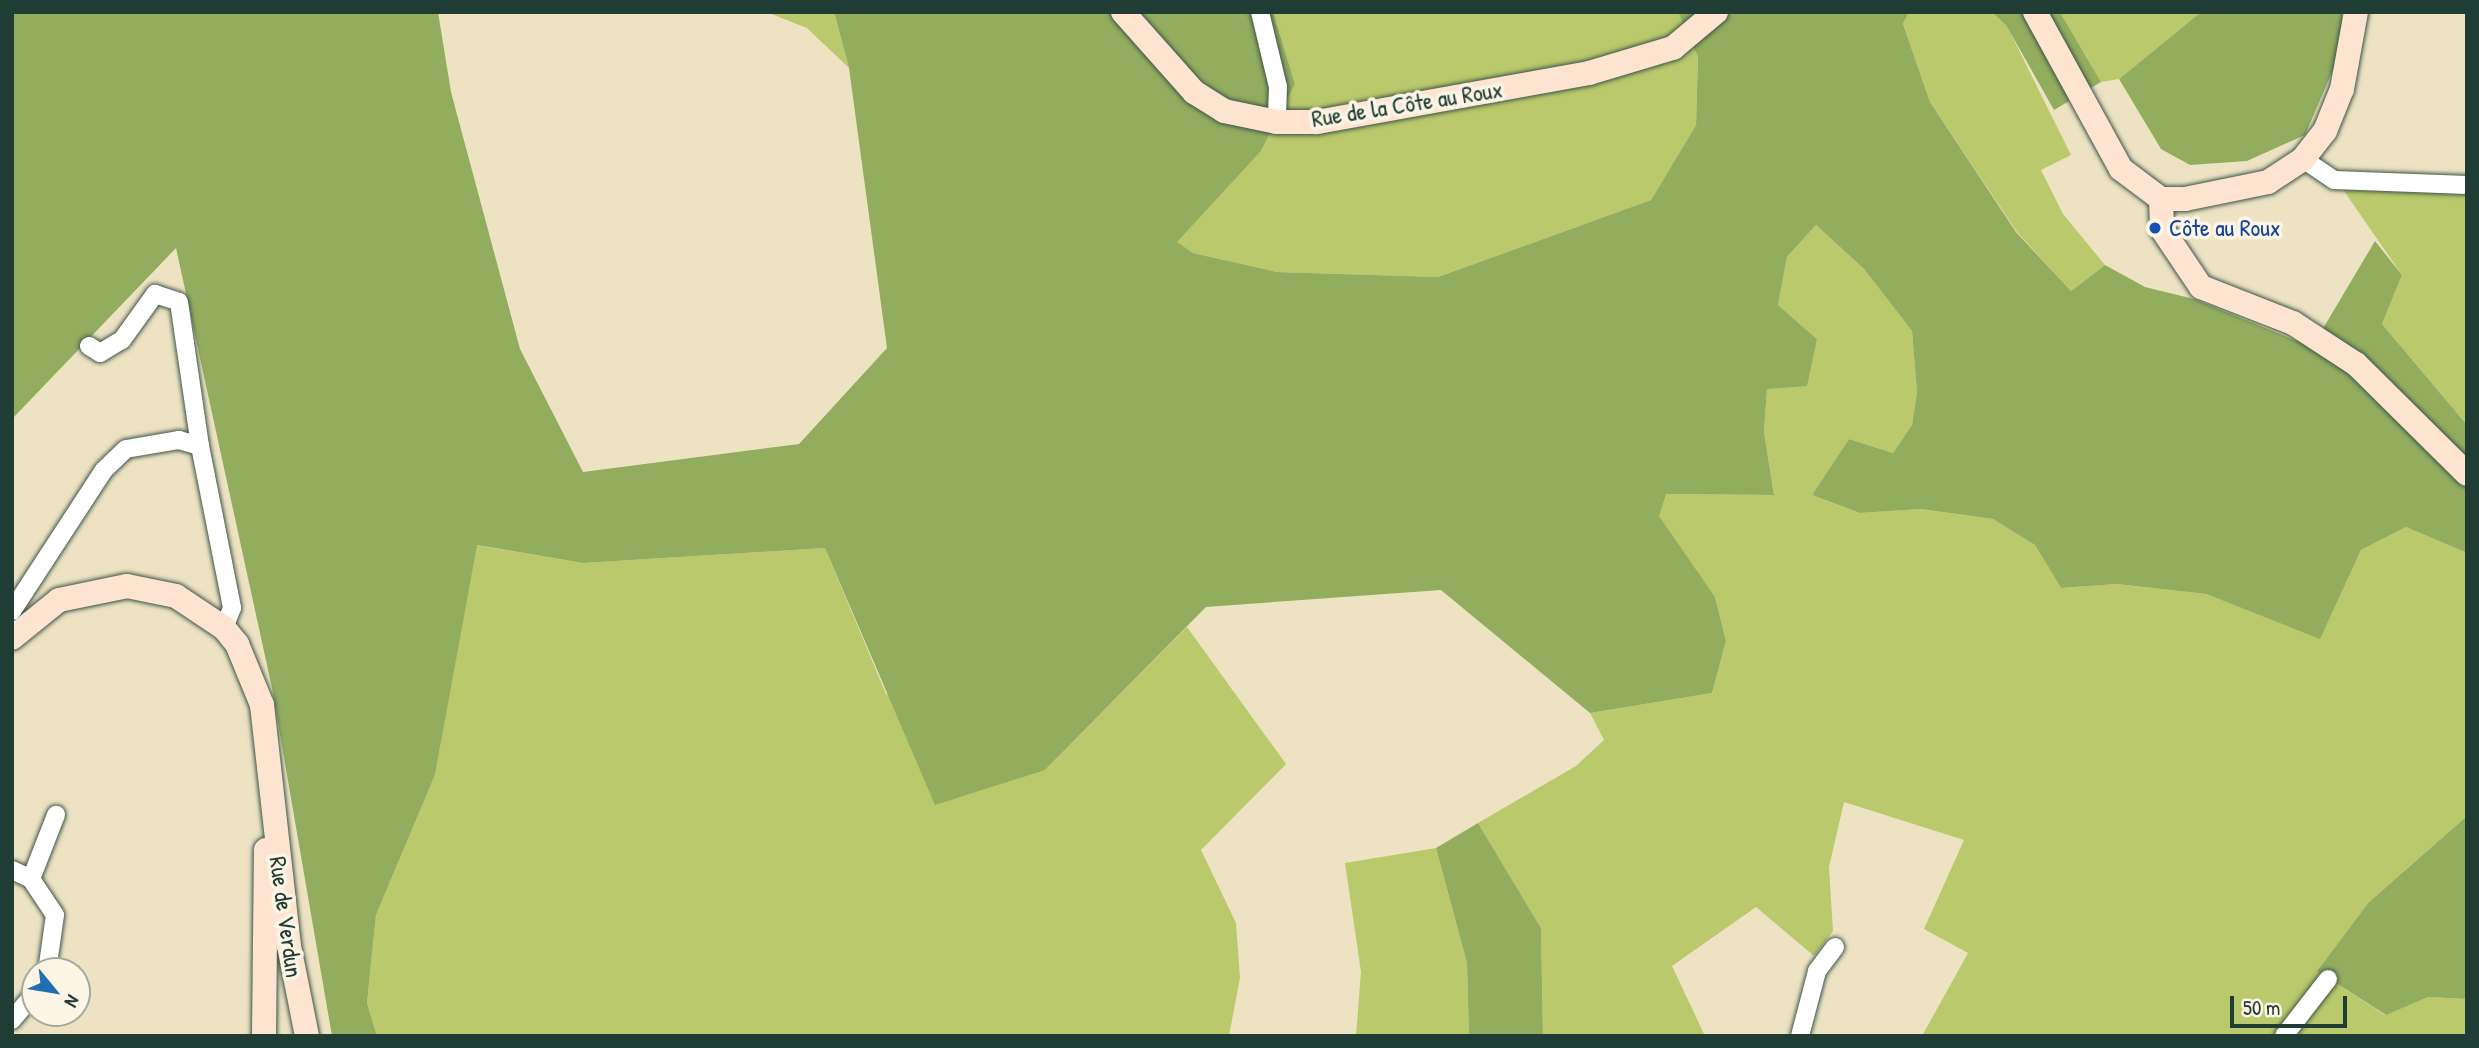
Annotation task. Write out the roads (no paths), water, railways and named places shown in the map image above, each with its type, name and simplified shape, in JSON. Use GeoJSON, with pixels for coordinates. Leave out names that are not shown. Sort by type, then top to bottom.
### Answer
{"type":"FeatureCollection","features":[{"type":"Feature","properties":{"kind":"main road","name":"Rue de la Côte au Roux"},"geometry":{"type":"LineString","coordinates":[[1124,12],[1194,92],[1224,111],[1277,122],[1317,122],[1601,70],[1673,48],[1716,12]]}},
{"type":"Feature","properties":{"kind":"main road"},"geometry":{"type":"LineString","coordinates":[[2035,12],[2121,169],[2161,199],[2212,196],[2268,182],[2303,159],[2325,131],[2342,89],[2356,12]]}},
{"type":"Feature","properties":{"kind":"main road"},"geometry":{"type":"LineString","coordinates":[[2161,199],[2162,229],[2201,286],[2293,324],[2356,364],[2467,474]]}},
{"type":"Feature","properties":{"kind":"main road"},"geometry":{"type":"LineString","coordinates":[[13,628],[59,600],[127,586],[176,596],[224,628],[246,659],[260,697],[270,797],[262,888],[264,1036]]}},
{"type":"Feature","properties":{"kind":"main road","name":"Rue de Verdun"},"geometry":{"type":"LineString","coordinates":[[270,797],[307,1036]]}},
{"type":"Feature","properties":{"kind":"street"},"geometry":{"type":"LineString","coordinates":[[1260,12],[1278,87],[1277,122]]}},
{"type":"Feature","properties":{"kind":"street"},"geometry":{"type":"LineString","coordinates":[[2303,159],[2334,180],[2467,185]]}},
{"type":"Feature","properties":{"kind":"street"},"geometry":{"type":"LineString","coordinates":[[89,346],[100,353],[122,340],[155,294],[179,302],[200,446],[232,608],[224,628]]}},
{"type":"Feature","properties":{"kind":"street"},"geometry":{"type":"LineString","coordinates":[[13,628],[104,470],[126,449],[179,440],[200,446]]}},
{"type":"Feature","properties":{"kind":"street"},"geometry":{"type":"LineString","coordinates":[[31,879],[56,815]]}},
{"type":"Feature","properties":{"kind":"street"},"geometry":{"type":"LineString","coordinates":[[12,870],[31,879],[55,915],[49,957]]}},
{"type":"Feature","properties":{"kind":"street"},"geometry":{"type":"LineString","coordinates":[[1800,1036],[1817,971],[1835,947]]}},
{"type":"Feature","properties":{"kind":"street"},"geometry":{"type":"LineString","coordinates":[[2284,1036],[2328,979]]}},
{"type":"Feature","properties":{"kind":"place","name":"Côte au Roux"},"geometry":{"type":"Point","coordinates":[2155,228]}}]}
